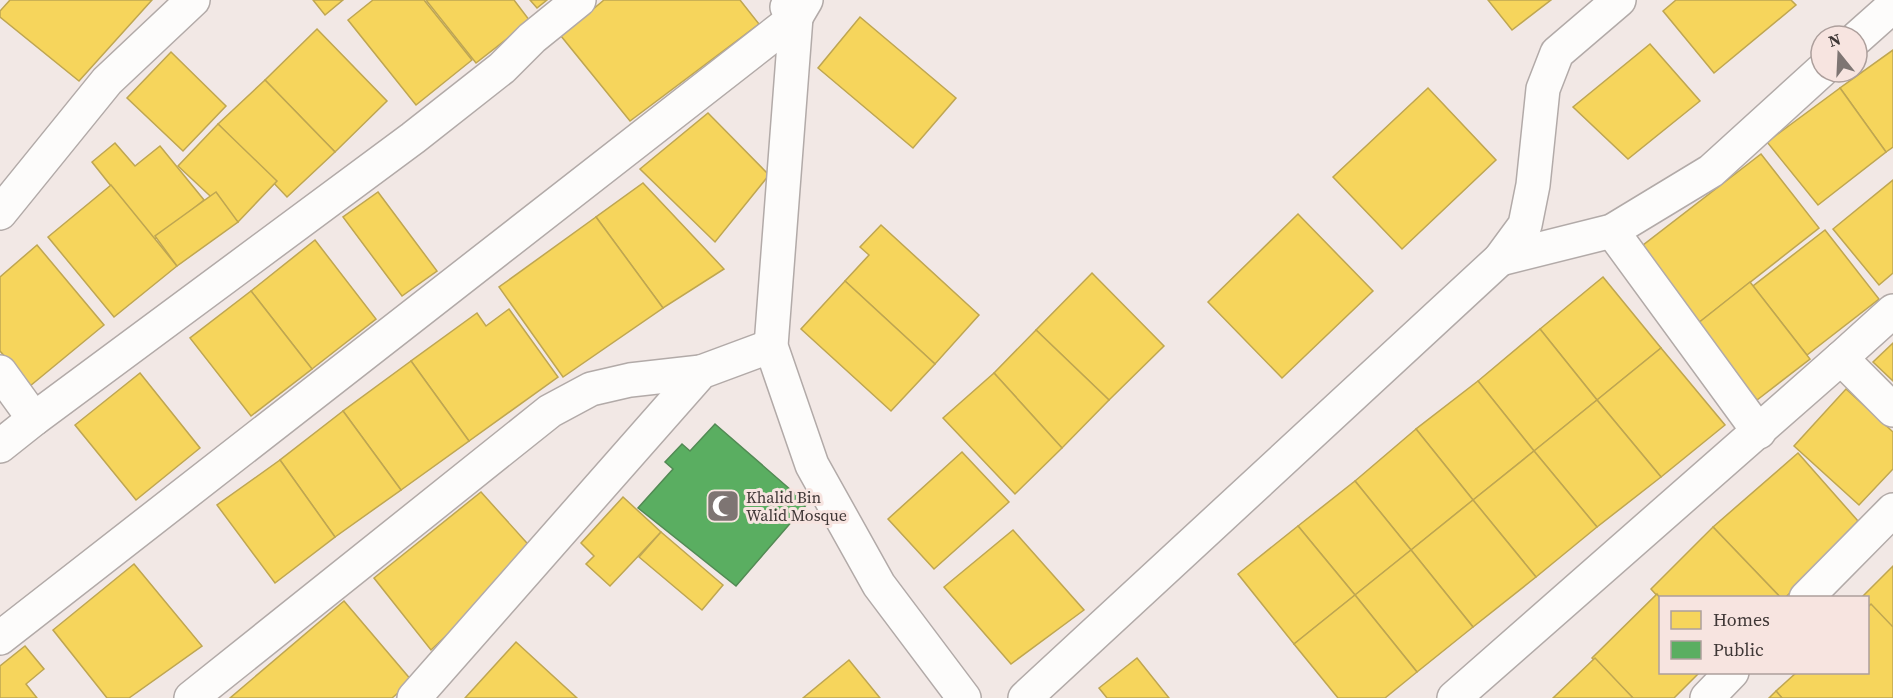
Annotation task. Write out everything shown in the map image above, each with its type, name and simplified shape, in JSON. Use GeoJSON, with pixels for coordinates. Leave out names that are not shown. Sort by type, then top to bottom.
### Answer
{"type":"FeatureCollection","features":[{"type":"Feature","properties":{"kind":"street"},"geometry":{"type":"LineString","coordinates":[[0,213],[107,81],[193,0]]}},
{"type":"Feature","properties":{"kind":"street"},"geometry":{"type":"LineString","coordinates":[[0,446],[413,138],[502,68],[532,38],[579,0]]}},
{"type":"Feature","properties":{"kind":"street"},"geometry":{"type":"LineString","coordinates":[[1024,698],[1500,259],[1525,225],[1533,185],[1543,89],[1557,53],[1619,0]]}},
{"type":"Feature","properties":{"kind":"street"},"geometry":{"type":"LineString","coordinates":[[794,6],[771,346],[812,465],[879,585],[964,698]]}},
{"type":"Feature","properties":{"kind":"street"},"geometry":{"type":"LineString","coordinates":[[0,638],[794,6]]}},
{"type":"Feature","properties":{"kind":"street"},"geometry":{"type":"LineString","coordinates":[[1869,27],[1893,6]]}},
{"type":"Feature","properties":{"kind":"street"},"geometry":{"type":"LineString","coordinates":[[1500,259],[1612,231],[1711,171],[1809,82]]}},
{"type":"Feature","properties":{"kind":"street"},"geometry":{"type":"LineString","coordinates":[[1612,231],[1759,432]]}},
{"type":"Feature","properties":{"kind":"street"},"geometry":{"type":"LineString","coordinates":[[1454,698],[1759,432],[1893,311]]}},
{"type":"Feature","properties":{"kind":"street"},"geometry":{"type":"LineString","coordinates":[[191,698],[550,411],[591,389],[630,380],[701,372],[771,346]]}},
{"type":"Feature","properties":{"kind":"street"},"geometry":{"type":"LineString","coordinates":[[1841,358],[1893,410]]}},
{"type":"Feature","properties":{"kind":"street"},"geometry":{"type":"LineString","coordinates":[[0,372],[34,419]]}},
{"type":"Feature","properties":{"kind":"street"},"geometry":{"type":"LineString","coordinates":[[414,698],[701,372]]}},
{"type":"Feature","properties":{"kind":"street"},"geometry":{"type":"LineString","coordinates":[[1807,596],[1893,510]]}},
{"type":"Feature","properties":{"kind":"street"},"geometry":{"type":"LineString","coordinates":[[1707,698],[1730,674]]}},
{"type":"Feature","properties":{"kind":"building: Homes"},"geometry":{"type":"Polygon","coordinates":[[[10,0],[152,0],[79,81],[0,17],[0,11],[10,0]]]}},
{"type":"Feature","properties":{"kind":"building: Homes"},"geometry":{"type":"Polygon","coordinates":[[[313,0],[343,0],[325,15],[313,0]]]}},
{"type":"Feature","properties":{"kind":"building: Homes"},"geometry":{"type":"Polygon","coordinates":[[[373,0],[424,0],[472,60],[416,105],[348,20],[373,0]]]}},
{"type":"Feature","properties":{"kind":"building: Homes"},"geometry":{"type":"Polygon","coordinates":[[[426,0],[514,0],[530,21],[476,63],[426,0]]]}},
{"type":"Feature","properties":{"kind":"building: Homes"},"geometry":{"type":"Polygon","coordinates":[[[530,0],[547,0],[537,8],[530,0]]]}},
{"type":"Feature","properties":{"kind":"building: Homes"},"geometry":{"type":"Polygon","coordinates":[[[604,0],[740,0],[759,24],[630,121],[561,36],[604,0]]]}},
{"type":"Feature","properties":{"kind":"building: Homes"},"geometry":{"type":"Polygon","coordinates":[[[1488,0],[1551,0],[1512,30],[1488,0]]]}},
{"type":"Feature","properties":{"kind":"building: Homes"},"geometry":{"type":"Polygon","coordinates":[[[1676,0],[1791,0],[1796,5],[1714,73],[1663,11],[1676,0]]]}},
{"type":"Feature","properties":{"kind":"building: Homes"},"geometry":{"type":"Polygon","coordinates":[[[860,17],[956,98],[913,148],[818,68],[860,17]]]}},
{"type":"Feature","properties":{"kind":"building: Homes"},"geometry":{"type":"Polygon","coordinates":[[[317,29],[387,101],[335,152],[265,80],[317,29]]]}},
{"type":"Feature","properties":{"kind":"building: Homes"},"geometry":{"type":"Polygon","coordinates":[[[1650,44],[1700,101],[1628,159],[1573,107],[1650,44]]]}},
{"type":"Feature","properties":{"kind":"building: Homes"},"geometry":{"type":"Polygon","coordinates":[[[1893,50],[1893,147],[1886,152],[1840,88],[1846,84],[1869,84],[1869,67],[1893,50]]]}},
{"type":"Feature","properties":{"kind":"building: Homes"},"geometry":{"type":"Polygon","coordinates":[[[171,52],[226,106],[183,151],[127,98],[171,52]]]}},
{"type":"Feature","properties":{"kind":"building: Homes"},"geometry":{"type":"Polygon","coordinates":[[[265,80],[335,152],[287,197],[218,124],[265,80]]]}},
{"type":"Feature","properties":{"kind":"building: Homes"},"geometry":{"type":"Polygon","coordinates":[[[1428,88],[1496,160],[1402,249],[1333,177],[1428,88]]]}},
{"type":"Feature","properties":{"kind":"building: Homes"},"geometry":{"type":"Polygon","coordinates":[[[1840,88],[1886,152],[1818,205],[1767,142],[1840,88]]]}},
{"type":"Feature","properties":{"kind":"building: Homes"},"geometry":{"type":"Polygon","coordinates":[[[708,113],[769,175],[715,242],[640,169],[708,113]]]}},
{"type":"Feature","properties":{"kind":"building: Homes"},"geometry":{"type":"Polygon","coordinates":[[[218,124],[277,181],[238,222],[178,166],[218,124]]]}},
{"type":"Feature","properties":{"kind":"building: Homes"},"geometry":{"type":"Polygon","coordinates":[[[115,143],[135,166],[160,146],[204,200],[154,240],[92,162],[115,143]]]}},
{"type":"Feature","properties":{"kind":"building: Homes"},"geometry":{"type":"Polygon","coordinates":[[[1761,154],[1819,228],[1697,324],[1638,249],[1761,154]]]}},
{"type":"Feature","properties":{"kind":"building: Homes"},"geometry":{"type":"Polygon","coordinates":[[[1893,180],[1893,273],[1879,285],[1833,229],[1893,180]]]}},
{"type":"Feature","properties":{"kind":"building: Homes"},"geometry":{"type":"Polygon","coordinates":[[[643,183],[724,269],[663,308],[596,217],[643,183]]]}},
{"type":"Feature","properties":{"kind":"building: Homes"},"geometry":{"type":"Polygon","coordinates":[[[111,185],[177,266],[114,317],[48,237],[111,185]]]}},
{"type":"Feature","properties":{"kind":"building: Homes"},"geometry":{"type":"Polygon","coordinates":[[[216,192],[238,222],[177,266],[155,236],[216,192]]]}},
{"type":"Feature","properties":{"kind":"building: Homes"},"geometry":{"type":"Polygon","coordinates":[[[378,192],[437,271],[402,296],[343,217],[378,192]]]}},
{"type":"Feature","properties":{"kind":"building: Homes"},"geometry":{"type":"Polygon","coordinates":[[[1298,214],[1373,291],[1282,378],[1208,302],[1298,214]]]}},
{"type":"Feature","properties":{"kind":"building: Homes"},"geometry":{"type":"Polygon","coordinates":[[[596,217],[663,308],[563,377],[499,287],[596,217]]]}},
{"type":"Feature","properties":{"kind":"building: Homes"},"geometry":{"type":"Polygon","coordinates":[[[881,225],[979,315],[935,364],[845,281],[869,255],[860,247],[881,225]]]}},
{"type":"Feature","properties":{"kind":"building: Homes"},"geometry":{"type":"Polygon","coordinates":[[[1825,230],[1879,299],[1807,355],[1753,286],[1825,230]]]}},
{"type":"Feature","properties":{"kind":"building: Homes"},"geometry":{"type":"Polygon","coordinates":[[[315,240],[376,319],[312,369],[251,291],[315,240]]]}},
{"type":"Feature","properties":{"kind":"building: Homes"},"geometry":{"type":"Polygon","coordinates":[[[37,245],[104,325],[30,386],[0,351],[0,277],[37,245]]]}},
{"type":"Feature","properties":{"kind":"building: Homes"},"geometry":{"type":"Polygon","coordinates":[[[1092,273],[1164,346],[1109,400],[1036,330],[1092,273]]]}},
{"type":"Feature","properties":{"kind":"building: Homes"},"geometry":{"type":"Polygon","coordinates":[[[1603,277],[1661,348],[1597,400],[1540,329],[1603,277]]]}},
{"type":"Feature","properties":{"kind":"building: Homes"},"geometry":{"type":"Polygon","coordinates":[[[845,281],[935,364],[891,411],[801,329],[845,281]]]}},
{"type":"Feature","properties":{"kind":"building: Homes"},"geometry":{"type":"Polygon","coordinates":[[[1750,282],[1810,359],[1757,400],[1697,324],[1750,282]]]}},
{"type":"Feature","properties":{"kind":"building: Homes"},"geometry":{"type":"Polygon","coordinates":[[[251,291],[312,369],[251,416],[190,338],[251,291]]]}},
{"type":"Feature","properties":{"kind":"building: Homes"},"geometry":{"type":"Polygon","coordinates":[[[509,309],[558,377],[469,441],[411,361],[477,313],[486,326],[509,309]]]}},
{"type":"Feature","properties":{"kind":"building: Homes"},"geometry":{"type":"Polygon","coordinates":[[[1540,329],[1597,400],[1534,451],[1478,381],[1540,329]]]}},
{"type":"Feature","properties":{"kind":"building: Homes"},"geometry":{"type":"Polygon","coordinates":[[[1036,330],[1109,400],[1062,448],[994,373],[1036,330]]]}},
{"type":"Feature","properties":{"kind":"building: Homes"},"geometry":{"type":"Polygon","coordinates":[[[1893,343],[1893,381],[1873,362],[1893,343]]]}},
{"type":"Feature","properties":{"kind":"building: Homes"},"geometry":{"type":"Polygon","coordinates":[[[1661,348],[1725,425],[1661,477],[1597,400],[1661,348]]]}},
{"type":"Feature","properties":{"kind":"building: Homes"},"geometry":{"type":"Polygon","coordinates":[[[411,361],[469,441],[401,490],[343,411],[411,361]]]}},
{"type":"Feature","properties":{"kind":"building: Homes"},"geometry":{"type":"Polygon","coordinates":[[[140,373],[200,448],[136,500],[75,425],[140,373]]]}},
{"type":"Feature","properties":{"kind":"building: Homes"},"geometry":{"type":"Polygon","coordinates":[[[994,373],[1062,448],[1015,494],[943,418],[994,373]]]}},
{"type":"Feature","properties":{"kind":"building: Homes"},"geometry":{"type":"Polygon","coordinates":[[[1478,381],[1534,451],[1473,500],[1416,429],[1478,381]]]}},
{"type":"Feature","properties":{"kind":"building: Homes"},"geometry":{"type":"Polygon","coordinates":[[[1846,389],[1893,432],[1893,469],[1859,505],[1794,446],[1846,389]]]}},
{"type":"Feature","properties":{"kind":"building: Homes"},"geometry":{"type":"Polygon","coordinates":[[[1597,400],[1661,477],[1597,527],[1534,451],[1597,400]]]}},
{"type":"Feature","properties":{"kind":"building: Homes"},"geometry":{"type":"Polygon","coordinates":[[[343,411],[401,490],[335,537],[280,460],[343,411]]]}},
{"type":"Feature","properties":{"kind":"building: Homes"},"geometry":{"type":"Polygon","coordinates":[[[1416,429],[1473,500],[1411,550],[1355,481],[1416,429]]]}},
{"type":"Feature","properties":{"kind":"building: Homes"},"geometry":{"type":"Polygon","coordinates":[[[1534,451],[1597,527],[1536,577],[1473,500],[1534,451]]]}},
{"type":"Feature","properties":{"kind":"building: Homes"},"geometry":{"type":"Polygon","coordinates":[[[962,452],[1009,502],[934,569],[888,519],[962,452]]]}},
{"type":"Feature","properties":{"kind":"building: Homes"},"geometry":{"type":"Polygon","coordinates":[[[1798,453],[1858,521],[1787,596],[1779,596],[1713,527],[1798,453]]]}},
{"type":"Feature","properties":{"kind":"building: Homes"},"geometry":{"type":"Polygon","coordinates":[[[280,460],[335,537],[275,583],[217,505],[280,460]]]}},
{"type":"Feature","properties":{"kind":"building: Homes"},"geometry":{"type":"Polygon","coordinates":[[[1355,481],[1411,550],[1355,595],[1298,526],[1355,481]]]}},
{"type":"Feature","properties":{"kind":"building: Homes"},"geometry":{"type":"Polygon","coordinates":[[[481,492],[535,552],[431,650],[374,578],[481,492]]]}},
{"type":"Feature","properties":{"kind":"building: Homes"},"geometry":{"type":"Polygon","coordinates":[[[623,497],[661,532],[610,586],[586,564],[594,556],[581,543],[623,497]]]}},
{"type":"Feature","properties":{"kind":"building: Homes"},"geometry":{"type":"Polygon","coordinates":[[[1473,500],[1536,577],[1473,627],[1411,550],[1473,500]]]}},
{"type":"Feature","properties":{"kind":"building: Homes"},"geometry":{"type":"Polygon","coordinates":[[[1298,526],[1355,595],[1294,644],[1238,574],[1298,526]]]}},
{"type":"Feature","properties":{"kind":"building: Homes"},"geometry":{"type":"Polygon","coordinates":[[[1713,527],[1779,596],[1659,596],[1659,598],[1651,589],[1713,527]]]}},
{"type":"Feature","properties":{"kind":"building: Homes"},"geometry":{"type":"Polygon","coordinates":[[[1013,530],[1084,610],[1011,664],[944,587],[1013,530]]]}},
{"type":"Feature","properties":{"kind":"building: Homes"},"geometry":{"type":"Polygon","coordinates":[[[661,532],[723,585],[702,610],[639,557],[661,532]]]}},
{"type":"Feature","properties":{"kind":"building: Homes"},"geometry":{"type":"Polygon","coordinates":[[[1411,550],[1473,627],[1417,672],[1355,595],[1411,550]]]}},
{"type":"Feature","properties":{"kind":"building: Homes"},"geometry":{"type":"Polygon","coordinates":[[[134,564],[202,646],[129,698],[107,698],[53,630],[134,564]]]}},
{"type":"Feature","properties":{"kind":"building: Homes"},"geometry":{"type":"Polygon","coordinates":[[[1893,566],[1893,630],[1869,605],[1869,596],[1863,596],[1893,566]]]}},
{"type":"Feature","properties":{"kind":"building: Homes"},"geometry":{"type":"Polygon","coordinates":[[[1657,594],[1659,597],[1659,674],[1698,674],[1674,698],[1633,698],[1592,658],[1657,594]]]}},
{"type":"Feature","properties":{"kind":"building: Homes"},"geometry":{"type":"Polygon","coordinates":[[[1355,595],[1417,672],[1385,698],[1338,698],[1294,644],[1355,595]]]}},
{"type":"Feature","properties":{"kind":"building: Homes"},"geometry":{"type":"Polygon","coordinates":[[[344,601],[412,681],[392,698],[230,698],[344,601]]]}},
{"type":"Feature","properties":{"kind":"building: Homes"},"geometry":{"type":"Polygon","coordinates":[[[1871,604],[1893,627],[1893,698],[1782,698],[1776,691],[1795,674],[1869,674],[1869,606],[1871,604]]]}},
{"type":"Feature","properties":{"kind":"building: Homes"},"geometry":{"type":"Polygon","coordinates":[[[516,642],[577,698],[465,698],[516,642]]]}},
{"type":"Feature","properties":{"kind":"building: Homes"},"geometry":{"type":"Polygon","coordinates":[[[25,646],[44,669],[26,684],[37,698],[0,698],[0,666],[25,646]]]}},
{"type":"Feature","properties":{"kind":"building: Homes"},"geometry":{"type":"Polygon","coordinates":[[[1137,658],[1169,698],[1107,698],[1099,688],[1137,658]]]}},
{"type":"Feature","properties":{"kind":"building: Homes"},"geometry":{"type":"Polygon","coordinates":[[[1595,658],[1633,698],[1553,698],[1595,658]]]}},
{"type":"Feature","properties":{"kind":"building: Homes"},"geometry":{"type":"Polygon","coordinates":[[[849,660],[880,698],[803,698],[849,660]]]}},
{"type":"Feature","properties":{"kind":"building: Homes"},"geometry":{"type":"Polygon","coordinates":[[[1776,691],[1782,698],[1769,698],[1776,691]]]}},
{"type":"Feature","properties":{"kind":"building: Public","name":"Khalid Bin Walid Mosque"},"geometry":{"type":"Polygon","coordinates":[[[715,424],[807,504],[736,586],[638,508],[673,469],[665,462],[682,444],[690,451],[715,424]]]}},
{"type":"Feature","properties":{"kind":"place","name":"Khalid Bin Walid Mosque"},"geometry":{"type":"Point","coordinates":[723,506]}}]}
